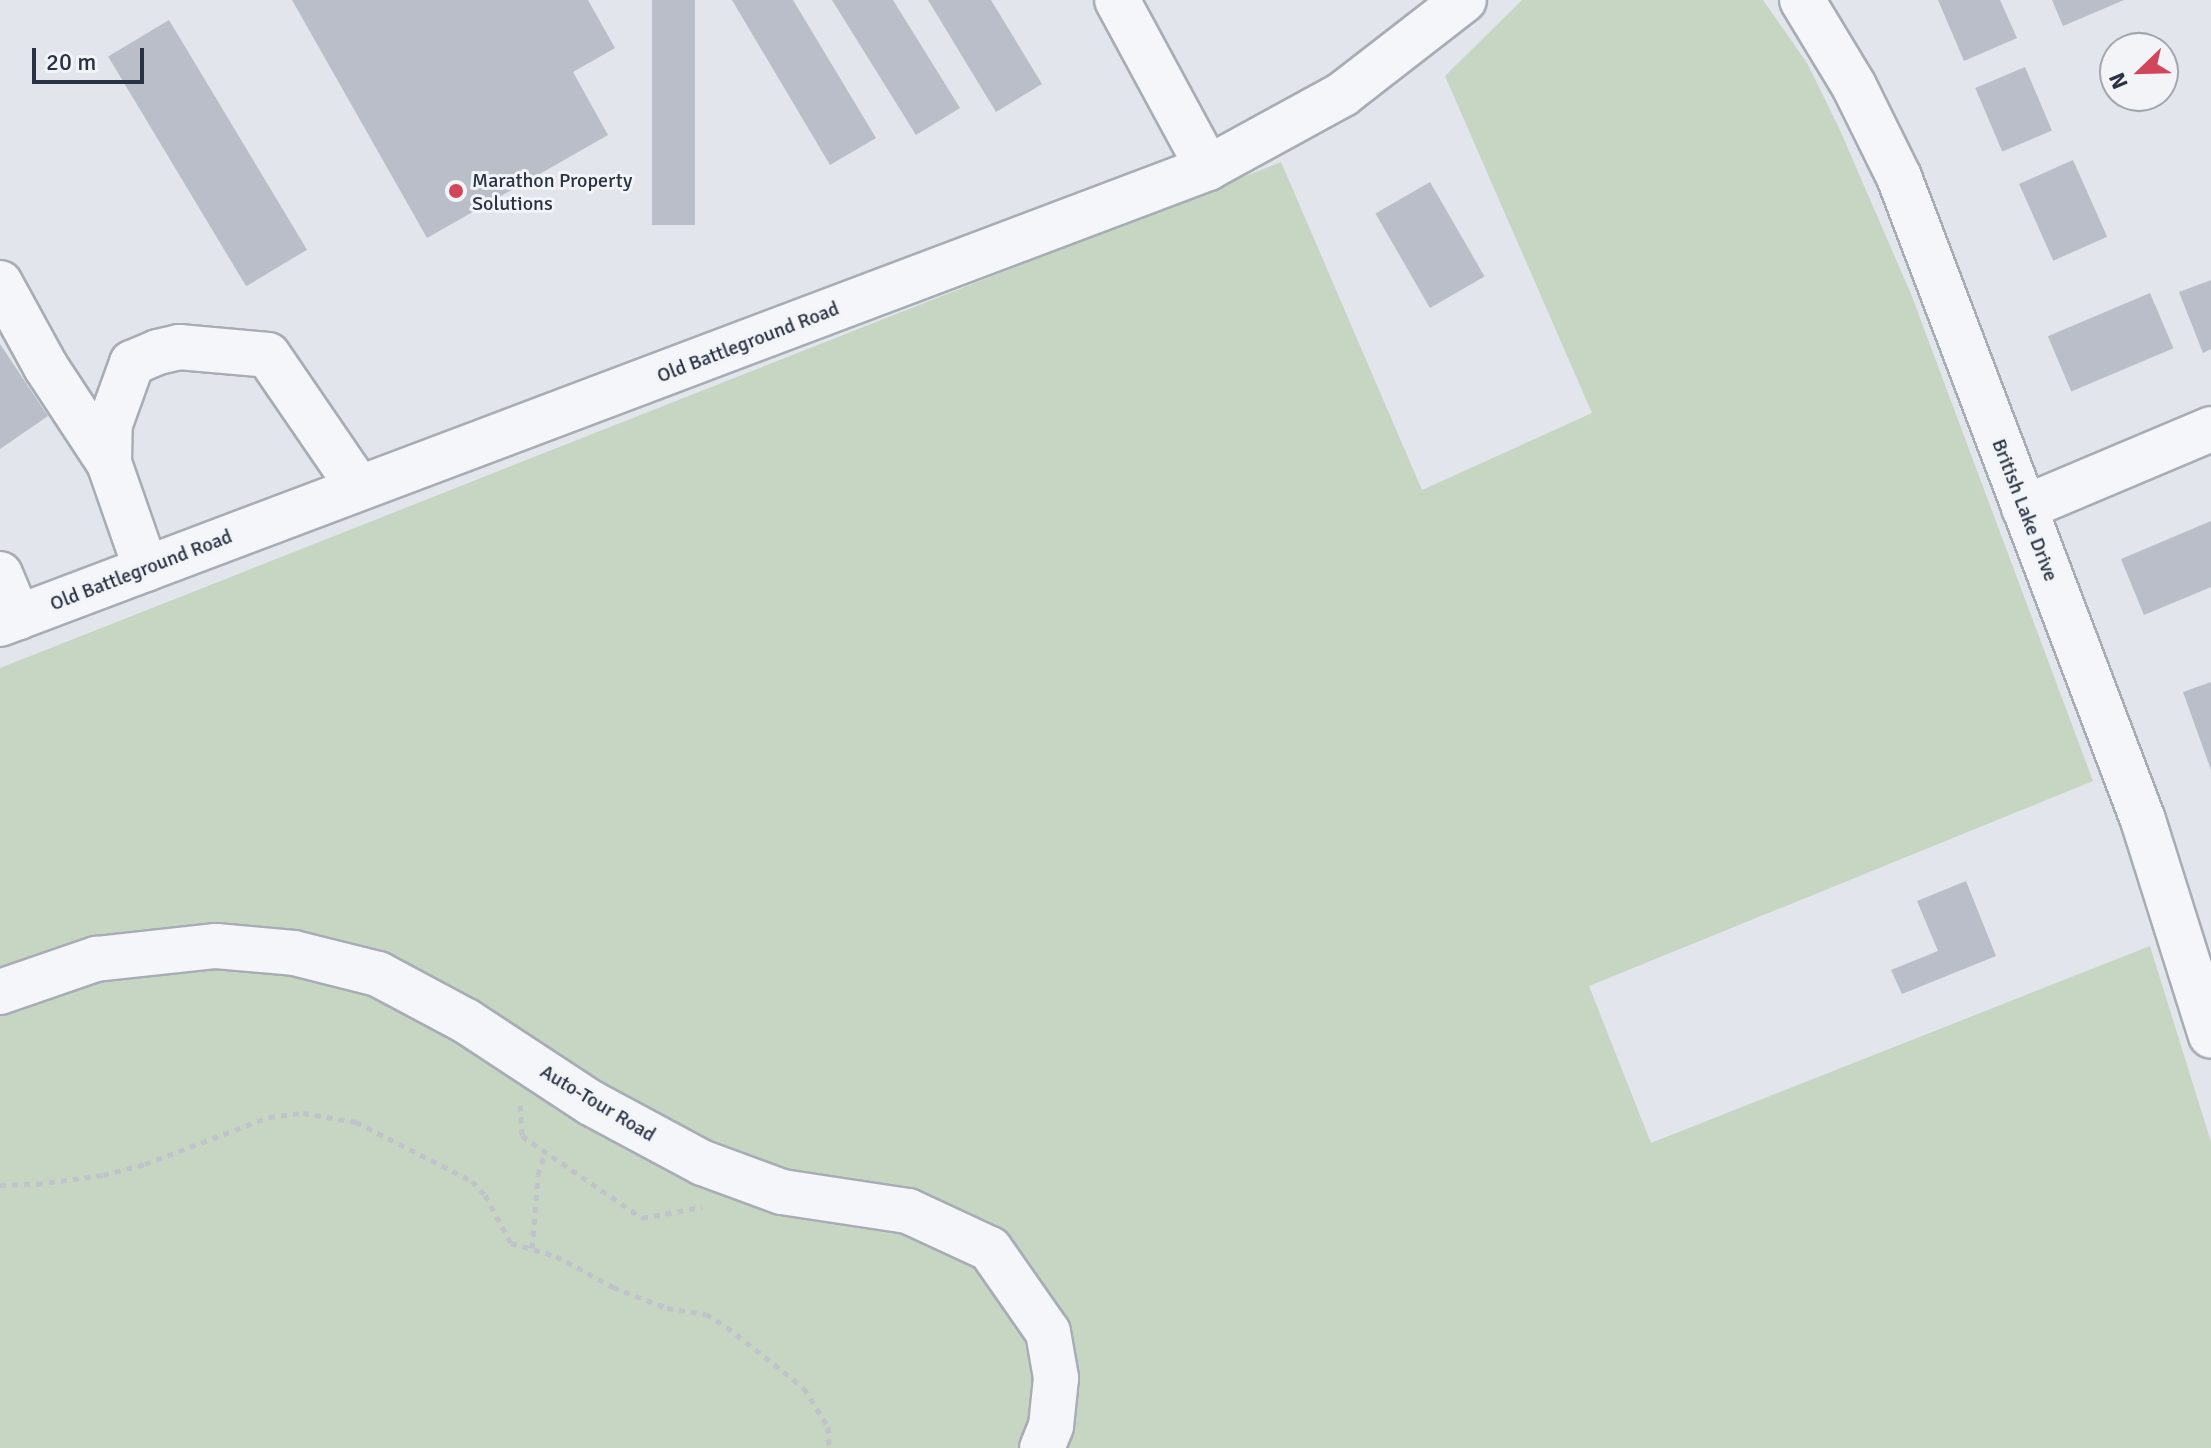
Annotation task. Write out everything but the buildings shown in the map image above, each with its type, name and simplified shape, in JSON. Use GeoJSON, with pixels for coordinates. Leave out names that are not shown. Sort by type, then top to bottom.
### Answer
{"type":"FeatureCollection","features":[{"type":"Feature","properties":{"kind":"street"},"geometry":{"type":"LineString","coordinates":[[1117,0],[1208,168]]}},
{"type":"Feature","properties":{"kind":"street","name":"Old Battleground Road"},"geometry":{"type":"LineString","coordinates":[[9,620],[1208,168],[1343,94],[1464,0]]}},
{"type":"Feature","properties":{"kind":"street","name":"British Lake Drive"},"geometry":{"type":"LineString","coordinates":[[1802,0],[1854,86],[1899,177],[2143,820],[2195,923],[2211,1036]]}},
{"type":"Feature","properties":{"kind":"street"},"geometry":{"type":"LineString","coordinates":[[0,283],[46,367],[109,463],[146,569]]}},
{"type":"Feature","properties":{"kind":"street"},"geometry":{"type":"LineString","coordinates":[[109,463],[110,424],[132,363],[179,347],[268,355],[359,488]]}},
{"type":"Feature","properties":{"kind":"street"},"geometry":{"type":"LineString","coordinates":[[2024,508],[2211,429]]}},
{"type":"Feature","properties":{"kind":"street"},"geometry":{"type":"LineString","coordinates":[[0,574],[9,620]]}},
{"type":"Feature","properties":{"kind":"street","name":"Auto-Tour Road"},"geometry":{"type":"LineString","coordinates":[[0,992],[96,959],[216,946],[294,953],[378,974],[518,1054],[591,1103],[703,1163],[782,1192],[908,1211],[990,1249],[1048,1332],[1056,1378],[1051,1426],[1042,1448]]}},
{"type":"Feature","properties":{"kind":"path"},"geometry":{"type":"LineString","coordinates":[[518,1054],[522,1136],[642,1218],[709,1205]]}},
{"type":"Feature","properties":{"kind":"path"},"geometry":{"type":"LineString","coordinates":[[0,1185],[37,1184],[103,1175],[145,1164],[238,1126],[269,1117],[303,1113],[331,1115],[356,1122],[472,1181],[485,1195],[511,1243],[556,1256],[667,1308],[706,1314],[727,1327],[804,1388],[828,1427],[829,1448]]}},
{"type":"Feature","properties":{"kind":"path"},"geometry":{"type":"LineString","coordinates":[[532,1248],[538,1175],[545,1152]]}},
{"type":"Feature","properties":{"kind":"green space"},"geometry":{"type":"Polygon","coordinates":[[[1522,0],[1763,0],[1807,63],[1839,128],[1911,294],[2093,781],[1589,986],[1651,1143],[2150,946],[2211,1142],[2211,1448],[0,1448],[0,668],[1281,162],[1422,490],[1592,413],[1445,76],[1522,0]]]}},
{"type":"Feature","properties":{"kind":"place","name":"Marathon Property Solutions"},"geometry":{"type":"Point","coordinates":[456,191]}}]}
